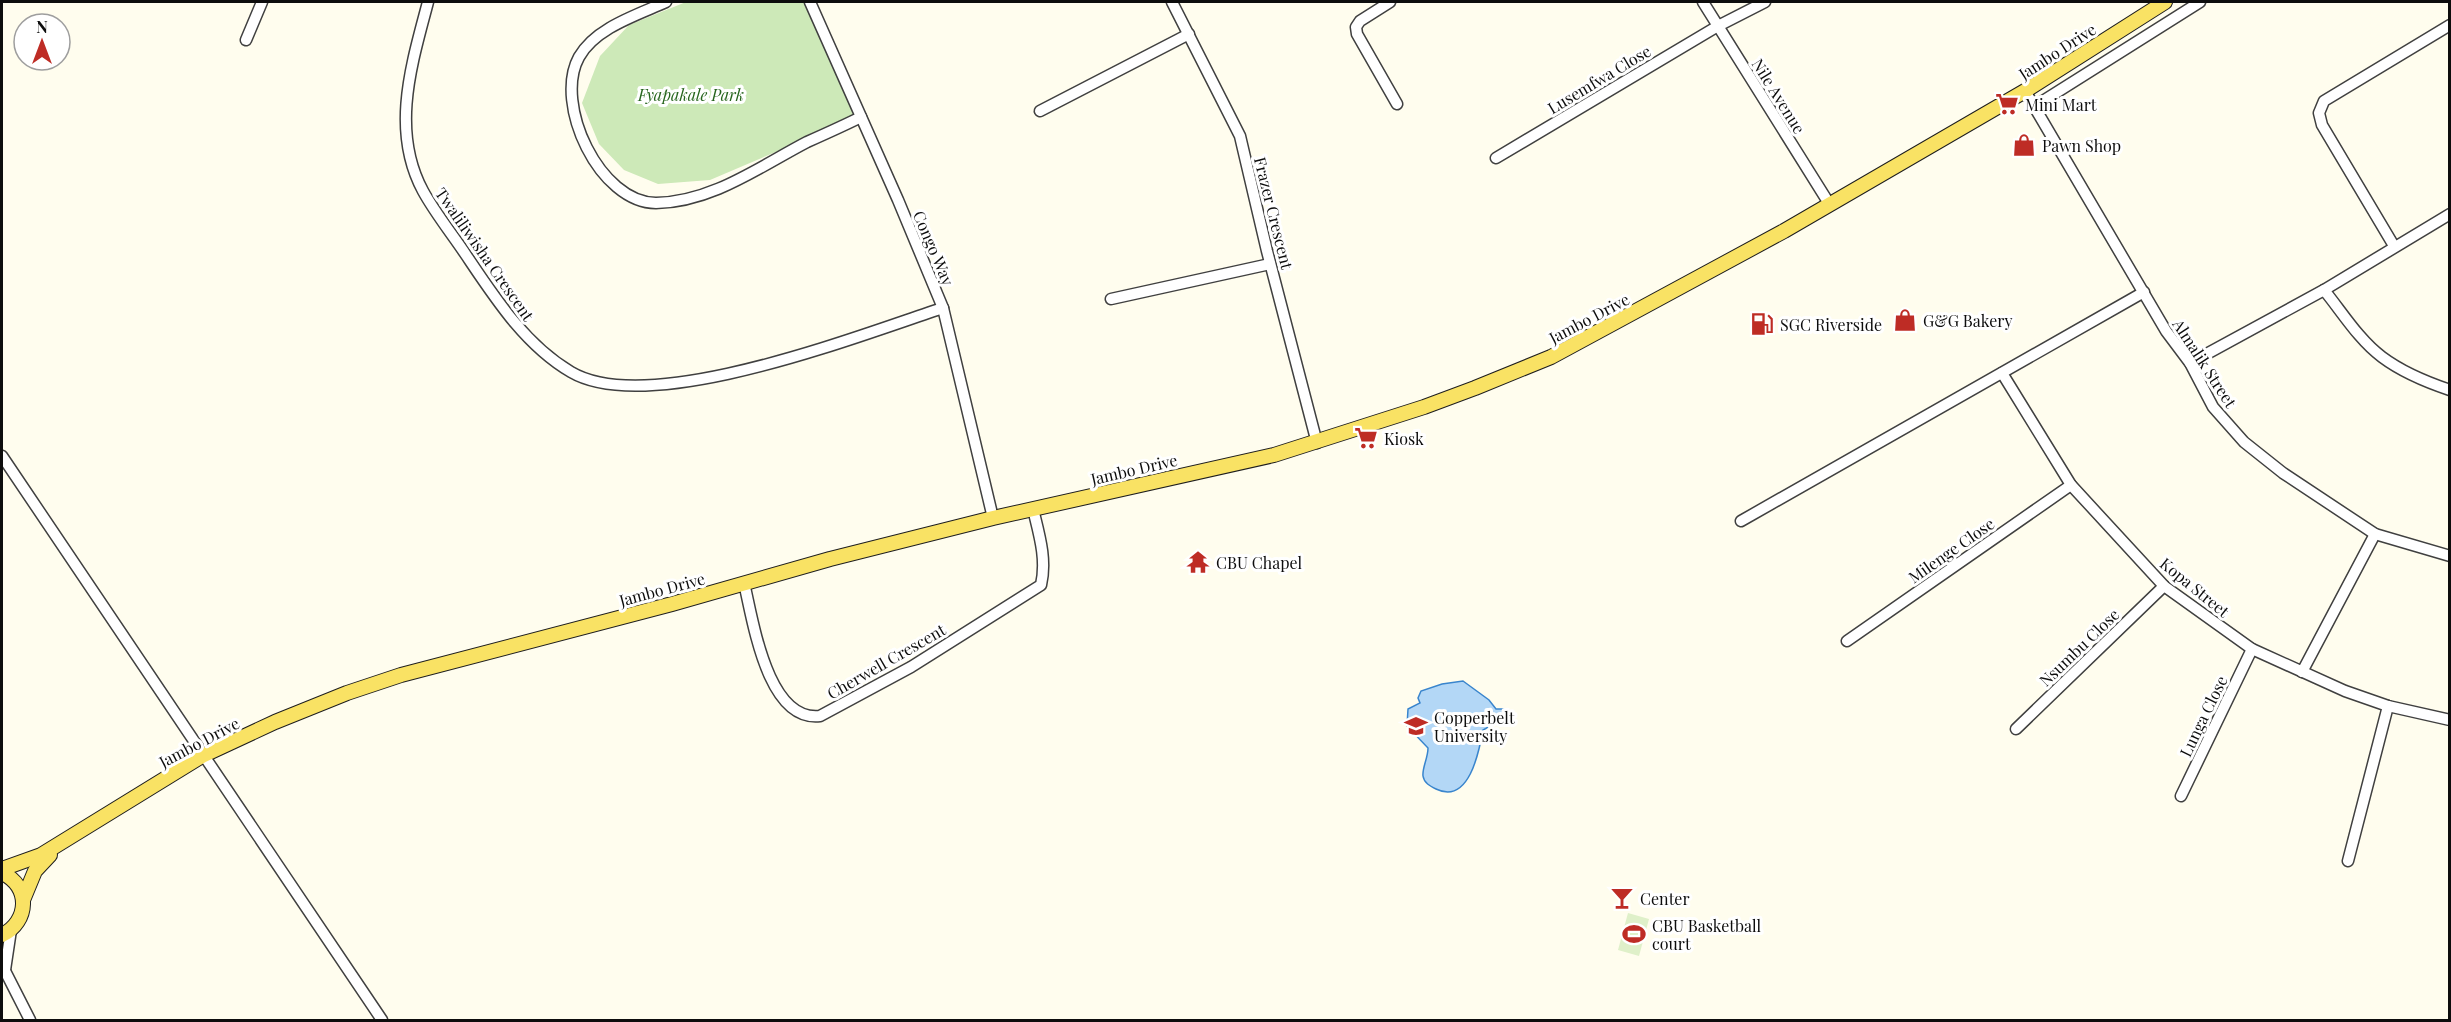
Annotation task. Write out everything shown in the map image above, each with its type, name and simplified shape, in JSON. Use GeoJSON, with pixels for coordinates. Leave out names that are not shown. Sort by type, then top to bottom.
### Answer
{"type":"FeatureCollection","features":[{"type":"Feature","properties":{"kind":"main road","name":"Jambo Drive"},"geometry":{"type":"LineString","coordinates":[[2,871],[34,859],[60,845],[131,798],[202,756],[275,722],[347,693],[401,675],[993,518],[1274,455],[1424,407],[1551,357],[1830,205],[2025,92],[2165,2]]}},
{"type":"Feature","properties":{"kind":"main road","name":"Jambo Drive"},"geometry":{"type":"LineString","coordinates":[[6,932],[21,916],[23,900],[35,871],[60,845]]}},
{"type":"Feature","properties":{"kind":"main road"},"geometry":{"type":"LineString","coordinates":[[2,871],[17,884],[23,900]]}},
{"type":"Feature","properties":{"kind":"street"},"geometry":{"type":"LineString","coordinates":[[246,40],[262,2]]}},
{"type":"Feature","properties":{"kind":"street","name":"Twaliliwisha Crescent"},"geometry":{"type":"LineString","coordinates":[[429,2],[410,74],[405,118],[406,141],[422,190],[483,281],[521,332],[573,374],[603,383],[645,386],[687,382],[778,362],[943,308]]}},
{"type":"Feature","properties":{"kind":"street"},"geometry":{"type":"LineString","coordinates":[[666,2],[612,27],[592,41],[579,56],[572,72],[573,114],[580,135],[605,175],[638,199],[653,203],[689,199],[734,182],[807,142],[861,117]]}},
{"type":"Feature","properties":{"kind":"street","name":"Congo Way"},"geometry":{"type":"LineString","coordinates":[[810,2],[943,308],[993,518]]}},
{"type":"Feature","properties":{"kind":"street","name":"Frazer Crescent"},"geometry":{"type":"LineString","coordinates":[[1172,2],[1240,136],[1270,264],[1317,443]]}},
{"type":"Feature","properties":{"kind":"street"},"geometry":{"type":"LineString","coordinates":[[1390,2],[1360,21],[1356,27],[1357,34],[1397,104]]}},
{"type":"Feature","properties":{"kind":"street","name":"Nile Avenue"},"geometry":{"type":"LineString","coordinates":[[1703,2],[1830,205]]}},
{"type":"Feature","properties":{"kind":"street","name":"Lusemfwa Close"},"geometry":{"type":"LineString","coordinates":[[1496,158],[1718,26],[1765,2]]}},
{"type":"Feature","properties":{"kind":"street","name":"Jambo Drive"},"geometry":{"type":"LineString","coordinates":[[2035,106],[2200,2]]}},
{"type":"Feature","properties":{"kind":"street"},"geometry":{"type":"LineString","coordinates":[[2394,246],[2322,125],[2319,112],[2324,101],[2450,25]]}},
{"type":"Feature","properties":{"kind":"street"},"geometry":{"type":"LineString","coordinates":[[1040,111],[1189,34]]}},
{"type":"Feature","properties":{"kind":"street","name":"Almalik Street"},"geometry":{"type":"LineString","coordinates":[[2025,92],[2166,331],[2190,363],[2213,407],[2244,442],[2283,473],[2375,534],[2450,556]]}},
{"type":"Feature","properties":{"kind":"street"},"geometry":{"type":"LineString","coordinates":[[2190,363],[2324,290],[2450,214]]}},
{"type":"Feature","properties":{"kind":"street"},"geometry":{"type":"LineString","coordinates":[[1111,299],[1270,264]]}},
{"type":"Feature","properties":{"kind":"street"},"geometry":{"type":"LineString","coordinates":[[2324,290],[2365,341],[2381,356],[2401,369],[2450,390]]}},
{"type":"Feature","properties":{"kind":"street"},"geometry":{"type":"LineString","coordinates":[[1742,521],[2144,292]]}},
{"type":"Feature","properties":{"kind":"street","name":"Kopa Street"},"geometry":{"type":"LineString","coordinates":[[2002,373],[2071,485],[2164,586],[2252,649],[2302,672],[2388,706],[2450,720]]}},
{"type":"Feature","properties":{"kind":"street"},"geometry":{"type":"LineString","coordinates":[[2,456],[382,1020]]}},
{"type":"Feature","properties":{"kind":"street","name":"Milenge Close"},"geometry":{"type":"LineString","coordinates":[[1847,641],[2071,485]]}},
{"type":"Feature","properties":{"kind":"street","name":"Cherwell Crescent"},"geometry":{"type":"LineString","coordinates":[[744,583],[761,654],[780,695],[801,713],[809,717],[820,716],[911,667],[1041,585],[1044,558],[1033,509]]}},
{"type":"Feature","properties":{"kind":"street"},"geometry":{"type":"LineString","coordinates":[[2302,672],[2375,534]]}},
{"type":"Feature","properties":{"kind":"street","name":"Nsumbu Close"},"geometry":{"type":"LineString","coordinates":[[2016,729],[2164,586]]}},
{"type":"Feature","properties":{"kind":"street","name":"Lunga Close"},"geometry":{"type":"LineString","coordinates":[[2181,796],[2252,649]]}},
{"type":"Feature","properties":{"kind":"street"},"geometry":{"type":"LineString","coordinates":[[2348,861],[2388,706]]}},
{"type":"Feature","properties":{"kind":"street"},"geometry":{"type":"LineString","coordinates":[[6,932],[3,967],[30,1020]]}},
{"type":"Feature","properties":{"kind":"green space","name":"Fyapakale Park"},"geometry":{"type":"Polygon","coordinates":[[[686,2],[808,2],[858,117],[710,180],[658,184],[624,170],[599,144],[582,103],[600,56],[629,25],[686,2]]]}},
{"type":"Feature","properties":{"kind":"green space","name":"CBU Basketball court"},"geometry":{"type":"Polygon","coordinates":[[[1628,913],[1649,919],[1639,956],[1618,950],[1628,913]]]}},
{"type":"Feature","properties":{"kind":"water"},"geometry":{"type":"Polygon","coordinates":[[[1463,681],[1489,700],[1496,709],[1510,711],[1508,714],[1499,715],[1494,724],[1483,730],[1479,751],[1470,774],[1457,790],[1447,792],[1432,787],[1423,776],[1428,748],[1407,726],[1408,709],[1420,703],[1418,698],[1421,691],[1442,684],[1463,681]]]}},
{"type":"Feature","properties":{"kind":"place","name":"Mini Mart"},"geometry":{"type":"Point","coordinates":[2007,104]}},
{"type":"Feature","properties":{"kind":"place","name":"Pawn Shop"},"geometry":{"type":"Point","coordinates":[2024,145]}},
{"type":"Feature","properties":{"kind":"place","name":"G&G Bakery"},"geometry":{"type":"Point","coordinates":[1905,320]}},
{"type":"Feature","properties":{"kind":"place","name":"SGC Riverside"},"geometry":{"type":"Point","coordinates":[1762,324]}},
{"type":"Feature","properties":{"kind":"place","name":"Kiosk"},"geometry":{"type":"Point","coordinates":[1366,438]}},
{"type":"Feature","properties":{"kind":"place","name":"CBU Chapel"},"geometry":{"type":"Point","coordinates":[1198,562]}},
{"type":"Feature","properties":{"kind":"place","name":"Copperbelt University"},"geometry":{"type":"Point","coordinates":[1416,726]}},
{"type":"Feature","properties":{"kind":"place","name":"Center"},"geometry":{"type":"Point","coordinates":[1622,898]}},
{"type":"Feature","properties":{"kind":"place","name":"CBU Basketball court"},"geometry":{"type":"Point","coordinates":[1634,934]}}]}
